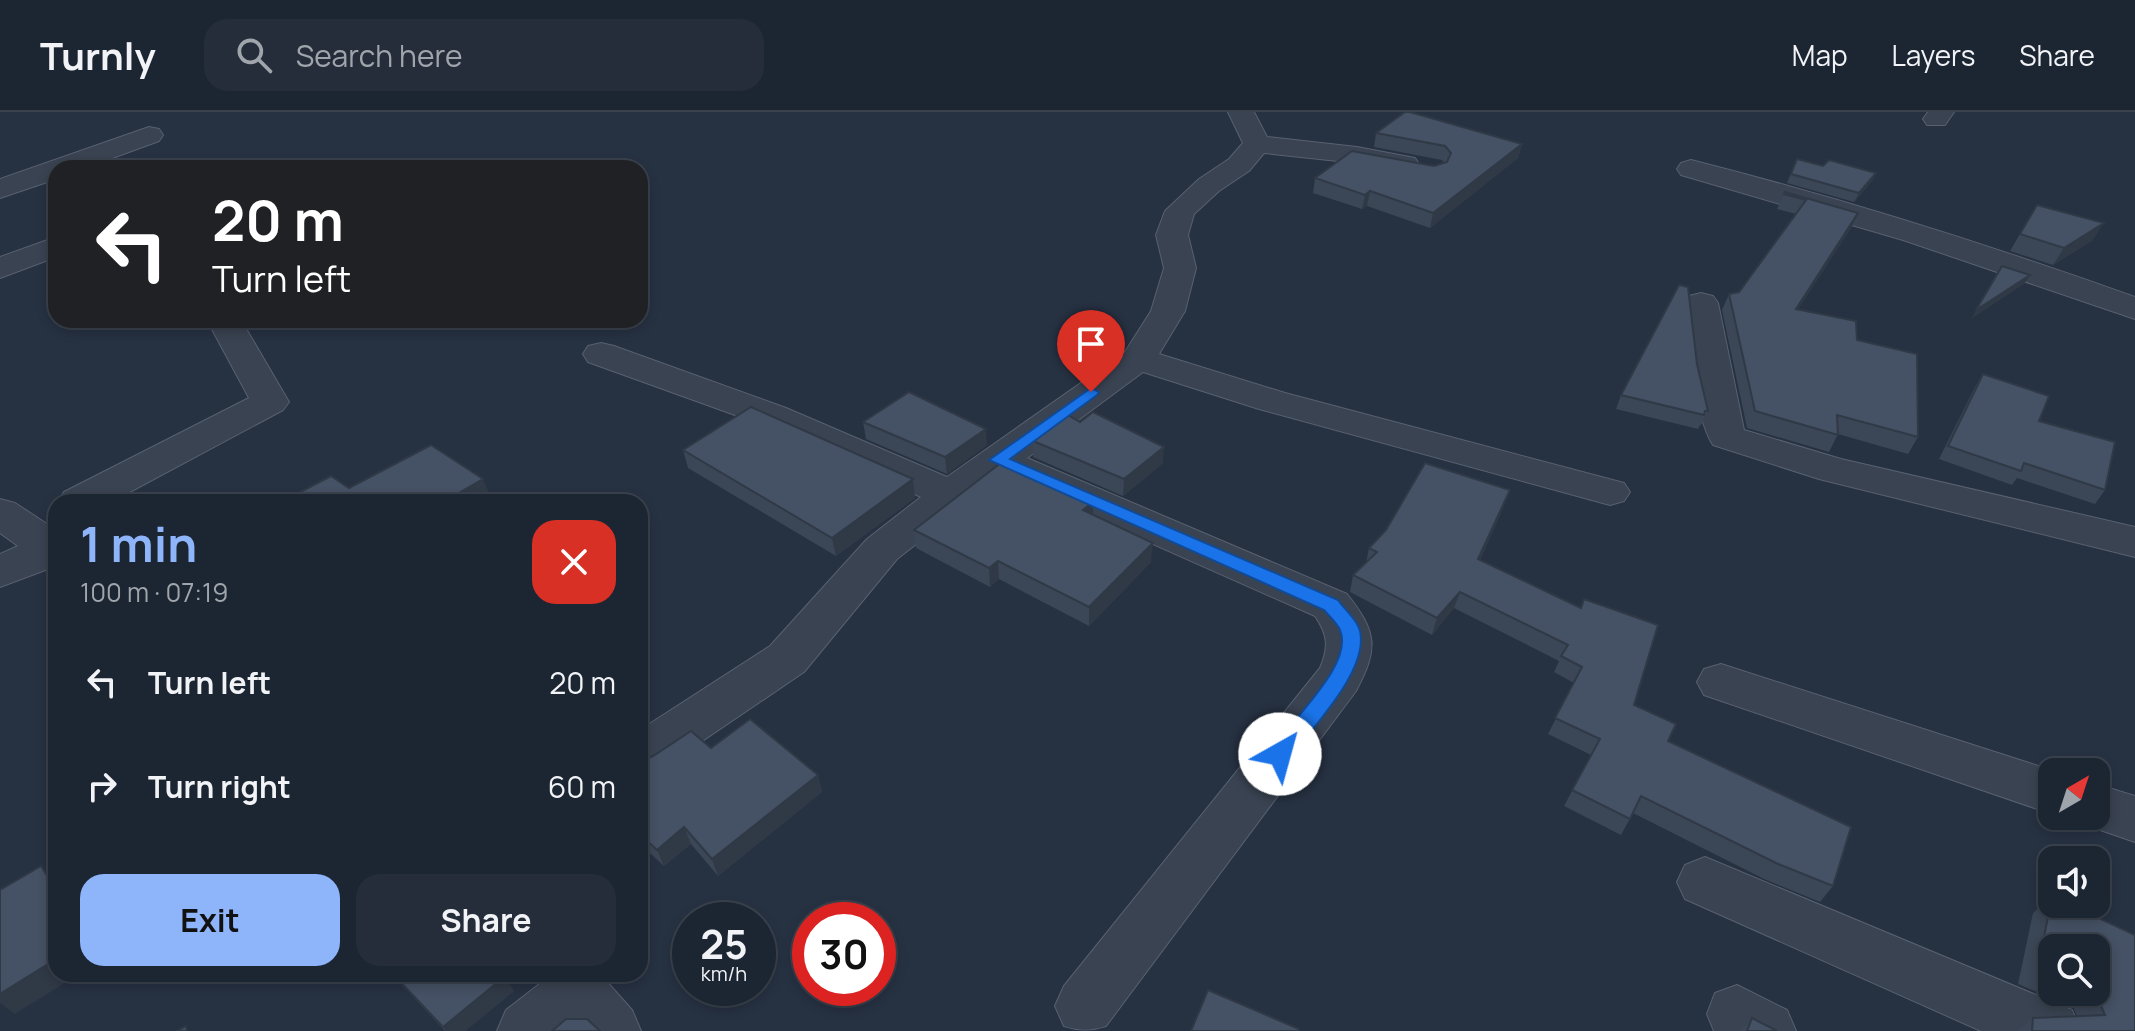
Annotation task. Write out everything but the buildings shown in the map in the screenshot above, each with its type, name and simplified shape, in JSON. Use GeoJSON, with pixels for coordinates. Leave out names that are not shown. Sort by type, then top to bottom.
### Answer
{"type":"FeatureCollection","features":[{"type":"Feature","properties":{"kind":"street"},"geometry":{"type":"LineString","coordinates":[[648,751],[787,659],[882,549],[951,494],[1138,359],[1168,311],[1180,268],[1172,235],[1180,211],[1209,185],[1239,165],[1249,128],[1357,155],[1431,169]]}},
{"type":"Feature","properties":{"kind":"street"},"geometry":{"type":"LineString","coordinates":[[79,160],[149,135]]}},
{"type":"Feature","properties":{"kind":"street"},"geometry":{"type":"LineString","coordinates":[[1691,169],[1892,227],[2135,309]]}},
{"type":"Feature","properties":{"kind":"street"},"geometry":{"type":"LineString","coordinates":[[0,189],[48,171]]}},
{"type":"Feature","properties":{"kind":"street"},"geometry":{"type":"LineString","coordinates":[[0,268],[48,249]]}},
{"type":"Feature","properties":{"kind":"street"},"geometry":{"type":"LineString","coordinates":[[1701,303],[1719,409],[1727,437],[1833,470],[2135,542]]}},
{"type":"Feature","properties":{"kind":"street"},"geometry":{"type":"LineString","coordinates":[[94,494],[270,402],[228,328]]}},
{"type":"Feature","properties":{"kind":"street"},"geometry":{"type":"LineString","coordinates":[[601,354],[773,416],[951,494]]}},
{"type":"Feature","properties":{"kind":"street"},"geometry":{"type":"LineString","coordinates":[[1138,359],[1272,401],[1610,492]]}},
{"type":"Feature","properties":{"kind":"street"},"geometry":{"type":"LineString","coordinates":[[998,460],[1331,605],[1350,629],[1351,653],[1339,678],[1085,1006]]}},
{"type":"Feature","properties":{"kind":"street"},"geometry":{"type":"LineString","coordinates":[[0,572],[38,531]]}},
{"type":"Feature","properties":{"kind":"street"},"geometry":{"type":"LineString","coordinates":[[1721,682],[2038,787]]}},
{"type":"Feature","properties":{"kind":"street"},"geometry":{"type":"LineString","coordinates":[[2110,811],[2135,819]]}},
{"type":"Feature","properties":{"kind":"street"},"geometry":{"type":"LineString","coordinates":[[1705,882],[2050,1031]]}},
{"type":"Feature","properties":{"kind":"street"},"geometry":{"type":"LineString","coordinates":[[528,1031],[585,999]]}},
{"type":"Feature","properties":{"kind":"route"},"geometry":{"type":"LineString","coordinates":[[1091,392],[998,460],[1331,605],[1350,629],[1351,653],[1339,678],[1280,754]]}}]}
